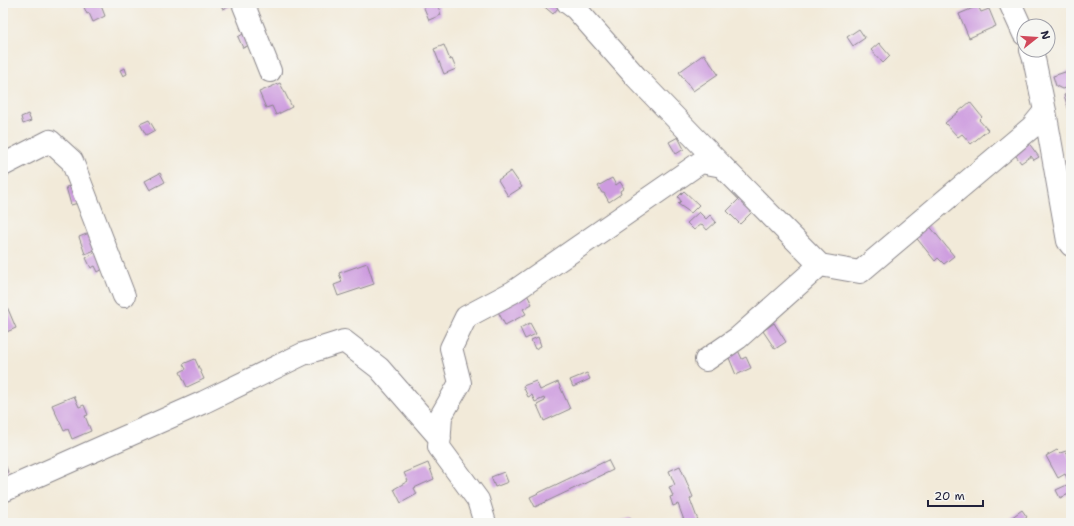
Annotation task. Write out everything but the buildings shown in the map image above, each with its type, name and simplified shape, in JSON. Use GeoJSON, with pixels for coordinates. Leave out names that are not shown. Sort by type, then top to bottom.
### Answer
{"type":"FeatureCollection","features":[{"type":"Feature","properties":{"kind":"street"},"geometry":{"type":"LineString","coordinates":[[243,3],[270,71]]}},
{"type":"Feature","properties":{"kind":"street"},"geometry":{"type":"LineString","coordinates":[[568,3],[576,9],[636,77],[820,265],[860,272],[1032,127],[1045,111]]}},
{"type":"Feature","properties":{"kind":"street"},"geometry":{"type":"LineString","coordinates":[[1010,3],[1017,18]]}},
{"type":"Feature","properties":{"kind":"street"},"geometry":{"type":"LineString","coordinates":[[1034,58],[1045,111],[1068,241],[1071,245]]}},
{"type":"Feature","properties":{"kind":"street"},"geometry":{"type":"LineString","coordinates":[[3,165],[50,141],[72,161],[124,296]]}},
{"type":"Feature","properties":{"kind":"street"},"geometry":{"type":"LineString","coordinates":[[485,523],[478,500],[439,447],[441,416],[460,384],[451,348],[466,317],[513,292],[700,162],[722,166]]}},
{"type":"Feature","properties":{"kind":"street"},"geometry":{"type":"LineString","coordinates":[[706,360],[738,338],[820,265]]}},
{"type":"Feature","properties":{"kind":"street"},"geometry":{"type":"LineString","coordinates":[[3,491],[204,402],[303,354],[344,341],[379,368],[440,438]]}}]}
